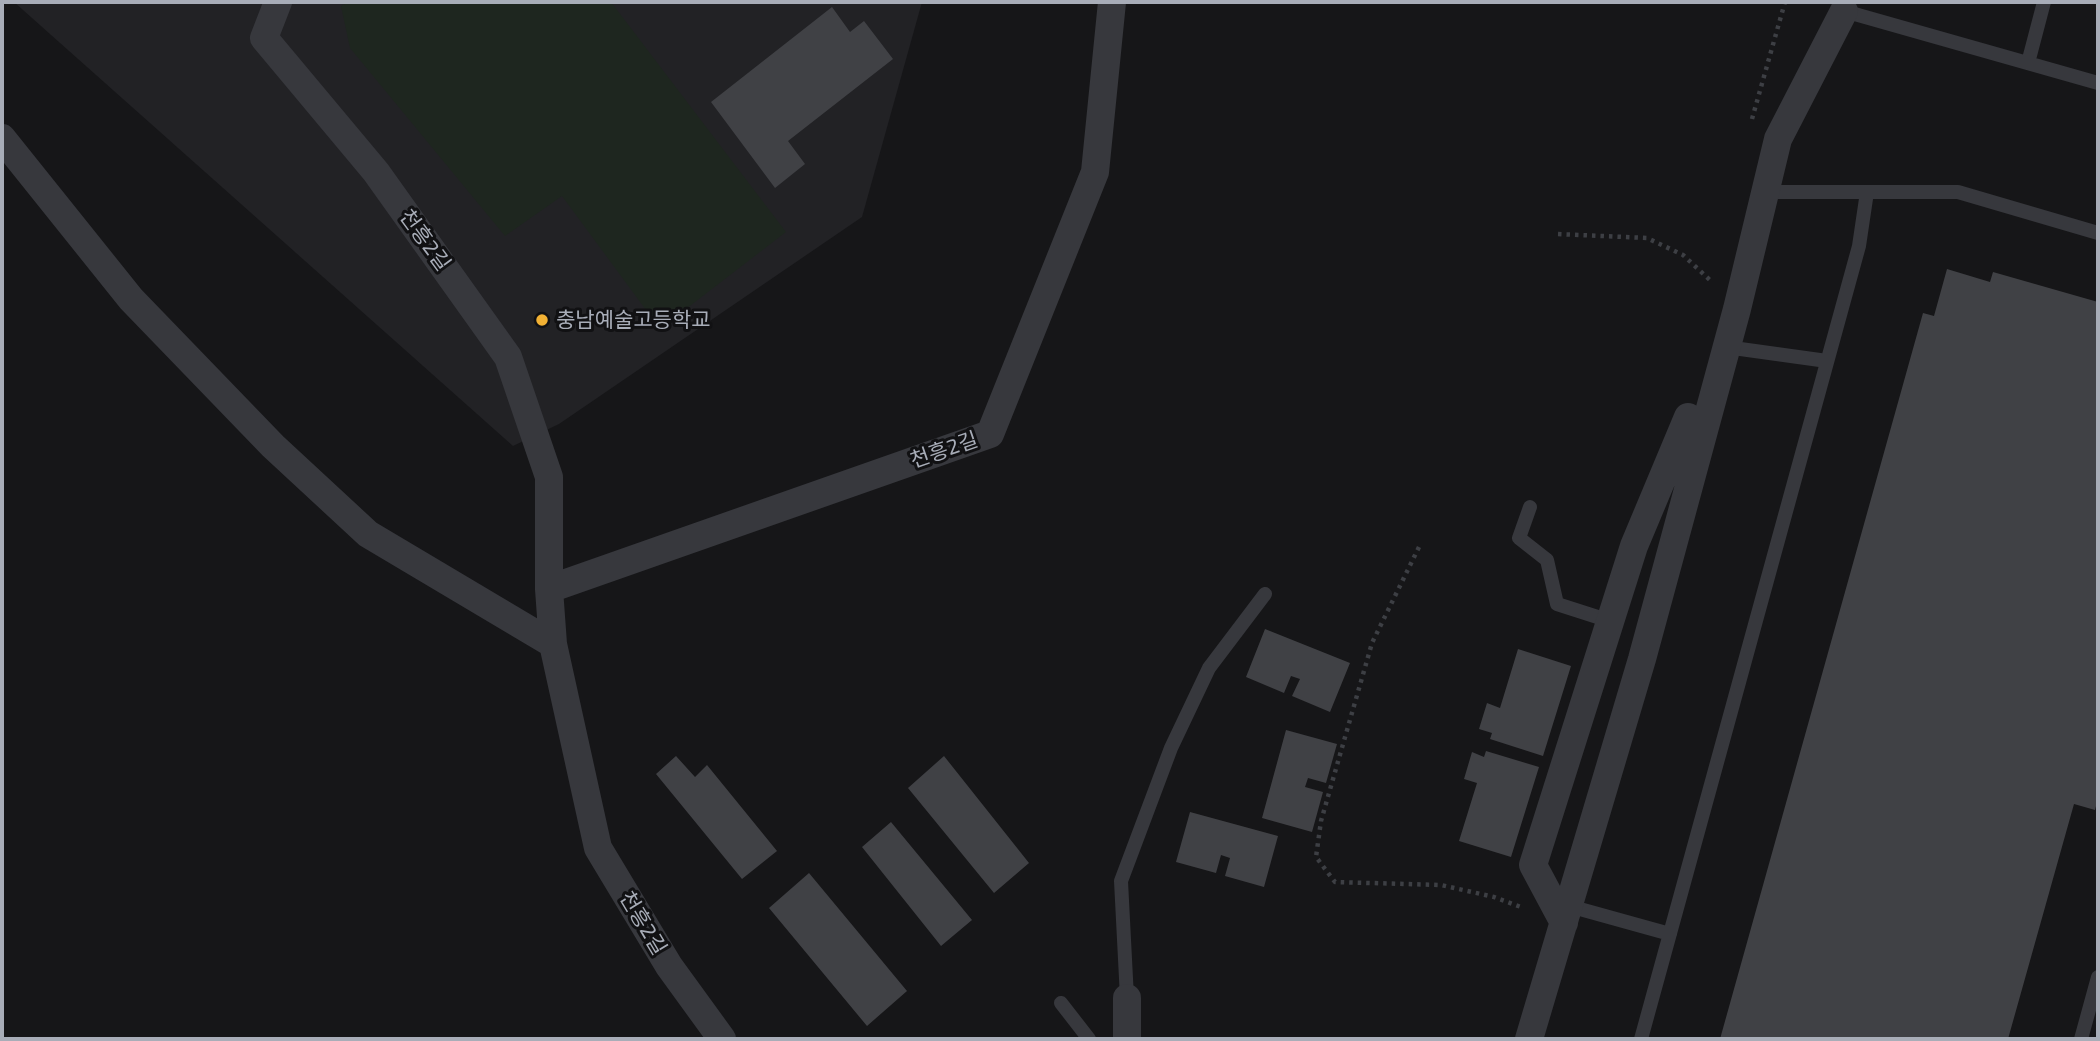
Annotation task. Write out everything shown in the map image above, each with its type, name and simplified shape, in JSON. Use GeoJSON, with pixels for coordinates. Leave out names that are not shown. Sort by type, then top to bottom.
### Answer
{"type":"FeatureCollection","features":[{"type":"Feature","properties":{"kind":"street","name":"천흥2길"},"geometry":{"type":"LineString","coordinates":[[278,2],[264,38],[376,172],[508,357],[548,477],[552,644],[598,848],[669,966],[722,1039]]}},
{"type":"Feature","properties":{"kind":"street","name":"천흥2길"},"geometry":{"type":"LineString","coordinates":[[549,589],[990,434],[1095,172],[1112,2]]}},
{"type":"Feature","properties":{"kind":"street"},"geometry":{"type":"LineString","coordinates":[[1529,1039],[1642,659],[1726,347],[1778,139],[1845,6]]}},
{"type":"Feature","properties":{"kind":"street"},"geometry":{"type":"LineString","coordinates":[[2,138],[131,299],[273,446],[368,534],[552,644]]}},
{"type":"Feature","properties":{"kind":"street"},"geometry":{"type":"LineString","coordinates":[[1567,914],[1533,865],[1634,546],[1688,417]]}},
{"type":"Feature","properties":{"kind":"street"},"geometry":{"type":"LineString","coordinates":[[1127,998],[1127,1039]]}},
{"type":"Feature","properties":{"kind":"lane"},"geometry":{"type":"LineString","coordinates":[[2028,63],[2044,2]]}},
{"type":"Feature","properties":{"kind":"lane"},"geometry":{"type":"LineString","coordinates":[[1845,6],[2098,83]]}},
{"type":"Feature","properties":{"kind":"lane"},"geometry":{"type":"LineString","coordinates":[[1766,192],[1958,192],[2098,233]]}},
{"type":"Feature","properties":{"kind":"lane"},"geometry":{"type":"LineString","coordinates":[[1641,1039],[1859,246],[1867,192]]}},
{"type":"Feature","properties":{"kind":"lane"},"geometry":{"type":"LineString","coordinates":[[1726,347],[1827,361]]}},
{"type":"Feature","properties":{"kind":"lane"},"geometry":{"type":"LineString","coordinates":[[1530,507],[1519,538],[1547,560],[1557,604],[1610,621]]}},
{"type":"Feature","properties":{"kind":"lane"},"geometry":{"type":"LineString","coordinates":[[1127,998],[1121,881],[1171,748],[1209,668],[1265,594]]}},
{"type":"Feature","properties":{"kind":"lane"},"geometry":{"type":"LineString","coordinates":[[1567,914],[1670,934]]}},
{"type":"Feature","properties":{"kind":"lane"},"geometry":{"type":"LineString","coordinates":[[2081,1039],[2098,977]]}},
{"type":"Feature","properties":{"kind":"lane"},"geometry":{"type":"LineString","coordinates":[[1061,1003],[1084,1037]]}},
{"type":"Feature","properties":{"kind":"path"},"geometry":{"type":"LineString","coordinates":[[1558,234],[1647,238],[1682,255],[1712,282]]}},
{"type":"Feature","properties":{"kind":"path"},"geometry":{"type":"LineString","coordinates":[[1419,547],[1373,643],[1321,821],[1316,857],[1335,883],[1441,885],[1567,914]]}},
{"type":"Feature","properties":{"kind":"shaded area","name":"충남예술고등학교"},"geometry":{"type":"Polygon","coordinates":[[[14,2],[922,2],[862,217],[559,424],[513,446],[14,2]]]}},
{"type":"Feature","properties":{"kind":"shaded area"},"geometry":{"type":"Polygon","coordinates":[[[348,2],[611,2],[786,232],[660,329],[562,196],[505,236],[350,48],[341,6],[348,2]]]}},
{"type":"Feature","properties":{"kind":"building"},"geometry":{"type":"Polygon","coordinates":[[[832,7],[850,32],[864,21],[893,59],[788,141],[805,164],[775,188],[711,102],[832,7]]]}},
{"type":"Feature","properties":{"kind":"building"},"geometry":{"type":"Polygon","coordinates":[[[1947,269],[1990,282],[1993,272],[2098,302],[2098,798],[2095,810],[2074,804],[2008,1039],[1720,1039],[1923,313],[1934,316],[1947,269]]]}},
{"type":"Feature","properties":{"kind":"building"},"geometry":{"type":"Polygon","coordinates":[[[1265,629],[1350,663],[1330,712],[1292,696],[1300,679],[1291,676],[1284,693],[1246,677],[1265,629]]]}},
{"type":"Feature","properties":{"kind":"building"},"geometry":{"type":"Polygon","coordinates":[[[1518,649],[1571,666],[1543,756],[1490,739],[1492,733],[1479,729],[1487,703],[1500,708],[1518,649]]]}},
{"type":"Feature","properties":{"kind":"building"},"geometry":{"type":"Polygon","coordinates":[[[1286,730],[1337,744],[1326,783],[1308,778],[1305,787],[1323,792],[1312,832],[1262,818],[1286,730]]]}},
{"type":"Feature","properties":{"kind":"building"},"geometry":{"type":"Polygon","coordinates":[[[1486,751],[1539,767],[1511,857],[1459,841],[1477,783],[1464,779],[1472,752],[1484,757],[1486,751]]]}},
{"type":"Feature","properties":{"kind":"building"},"geometry":{"type":"Polygon","coordinates":[[[676,756],[695,777],[707,765],[777,851],[742,879],[656,774],[676,756]]]}},
{"type":"Feature","properties":{"kind":"building"},"geometry":{"type":"Polygon","coordinates":[[[944,756],[1029,863],[994,893],[908,788],[944,756]]]}},
{"type":"Feature","properties":{"kind":"building"},"geometry":{"type":"Polygon","coordinates":[[[1190,812],[1278,836],[1264,887],[1225,876],[1230,858],[1221,855],[1216,873],[1176,862],[1190,812]]]}},
{"type":"Feature","properties":{"kind":"building"},"geometry":{"type":"Polygon","coordinates":[[[891,822],[972,920],[941,946],[862,847],[891,822]]]}},
{"type":"Feature","properties":{"kind":"building"},"geometry":{"type":"Polygon","coordinates":[[[809,873],[907,991],[867,1026],[769,908],[809,873]]]}},
{"type":"Feature","properties":{"kind":"place","name":"충남예술고등학교"},"geometry":{"type":"Point","coordinates":[542,320]}}]}
